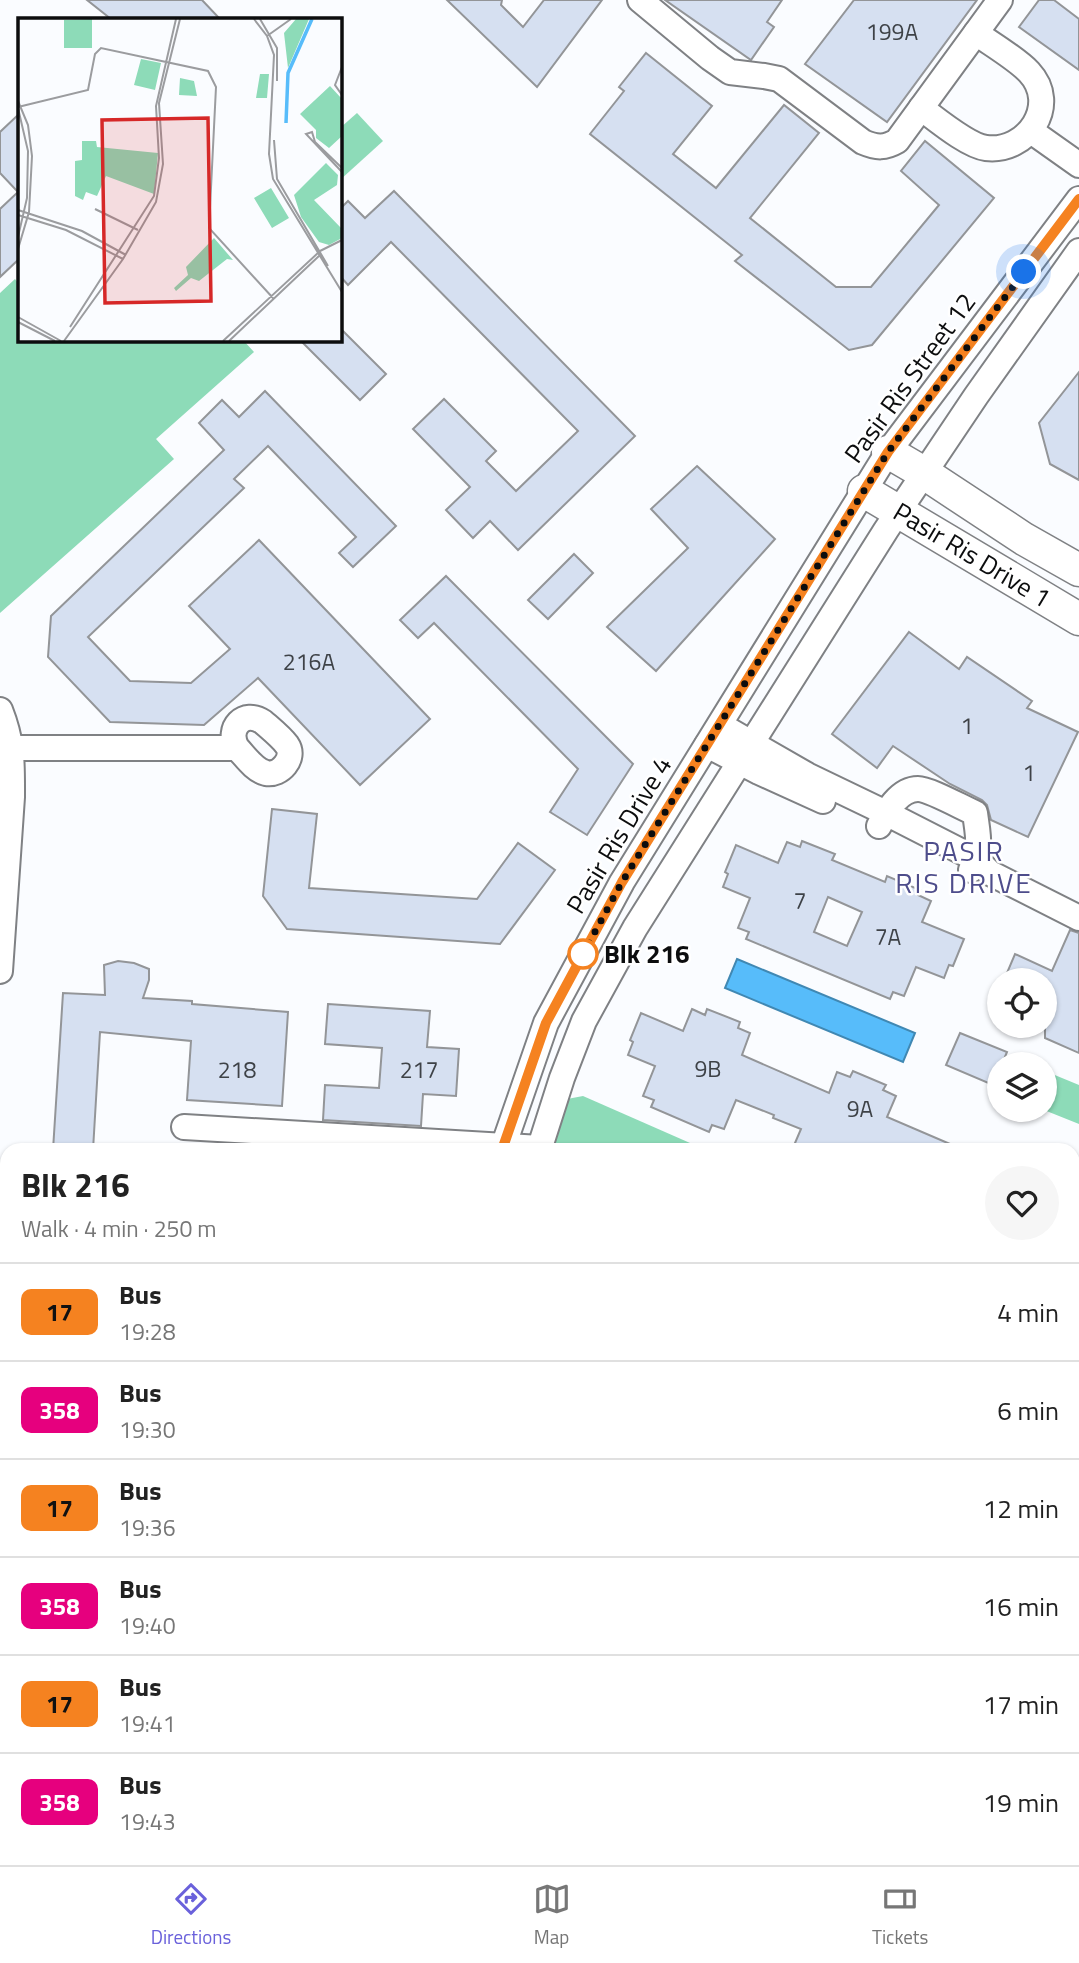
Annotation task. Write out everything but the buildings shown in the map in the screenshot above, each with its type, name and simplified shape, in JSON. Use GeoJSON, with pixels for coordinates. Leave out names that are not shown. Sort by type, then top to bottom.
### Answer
{"type":"FeatureCollection","features":[{"type":"Feature","properties":{"kind":"main road","name":"Pasir Ris Drive 1"},"geometry":{"type":"LineString","coordinates":[[888,452],[1024,539],[1079,570]]}},
{"type":"Feature","properties":{"kind":"main road","name":"Pasir Ris Drive 1"},"geometry":{"type":"LineString","coordinates":[[864,491],[1079,619]]}},
{"type":"Feature","properties":{"kind":"street"},"geometry":{"type":"LineString","coordinates":[[640,0],[730,72],[779,79],[863,142],[876,147],[889,146],[897,141],[1000,0]]}},
{"type":"Feature","properties":{"kind":"street"},"geometry":{"type":"LineString","coordinates":[[921,108],[974,145],[984,148],[1000,148],[1018,142],[1031,131],[1041,102],[1038,86],[1029,72],[976,33]]}},
{"type":"Feature","properties":{"kind":"street"},"geometry":{"type":"LineString","coordinates":[[1031,131],[1079,165]]}},
{"type":"Feature","properties":{"kind":"street","name":"Pasir Ris Street 12"},"geometry":{"type":"LineString","coordinates":[[864,491],[888,452],[1079,199]]}},
{"type":"Feature","properties":{"kind":"street"},"geometry":{"type":"LineString","coordinates":[[541,1143],[584,1021],[635,928],[924,473],[1079,251]]}},
{"type":"Feature","properties":{"kind":"street","name":"Pasir Ris Drive 4"},"geometry":{"type":"LineString","coordinates":[[504,1143],[546,1023],[622,882],[864,491]]}},
{"type":"Feature","properties":{"kind":"street"},"geometry":{"type":"LineString","coordinates":[[0,710],[12,748],[12,797],[3,887],[0,971]]}},
{"type":"Feature","properties":{"kind":"street","name":"Pasir Ris Drive 4"},"geometry":{"type":"LineString","coordinates":[[714,735],[979,867],[1077,910]]}},
{"type":"Feature","properties":{"kind":"street"},"geometry":{"type":"LineString","coordinates":[[12,748],[237,748]]}},
{"type":"Feature","properties":{"kind":"street"},"geometry":{"type":"LineString","coordinates":[[882,820],[900,797],[919,789],[975,813],[980,845],[979,867]]}},
{"type":"Feature","properties":{"kind":"street"},"geometry":{"type":"LineString","coordinates":[[184,1127],[295,1142],[337,1143]]}},
{"type":"Feature","properties":{"kind":"green space"},"geometry":{"type":"Polygon","coordinates":[[[357,113],[383,141],[341,179],[341,127],[357,113]]]}},
{"type":"Feature","properties":{"kind":"green space"},"geometry":{"type":"Polygon","coordinates":[[[15,279],[18,283],[18,341],[244,341],[254,352],[156,439],[174,459],[0,613],[0,293],[15,279]]]}},
{"type":"Feature","properties":{"kind":"green space"},"geometry":{"type":"Polygon","coordinates":[[[1057,1076],[1079,1085],[1079,1124],[1057,1115],[1057,1076]]]}},
{"type":"Feature","properties":{"kind":"green space"},"geometry":{"type":"Polygon","coordinates":[[[583,1096],[690,1143],[550,1143],[562,1100],[583,1096]]]}},
{"type":"Feature","properties":{"kind":"water"},"geometry":{"type":"Polygon","coordinates":[[[737,959],[915,1033],[903,1062],[725,988],[737,959]]]}},
{"type":"Feature","properties":{"kind":"bus line","name":"17"},"geometry":{"type":"LineString","coordinates":[[503,1143],[546,1023],[622,882],[888,452],[1079,199]]}},
{"type":"Feature","properties":{"kind":"place","name":"Blk 216"},"geometry":{"type":"Point","coordinates":[583,954]}},
{"type":"Feature","properties":{"kind":"district","name":"PASIR RIS DRIVE"},"geometry":{"type":"Point","coordinates":[964,867]}},
{"type":"Feature","properties":{"kind":"route"},"geometry":{"type":"LineString","coordinates":[[583,954],[622,882],[888,452],[1024,272]]}}]}
